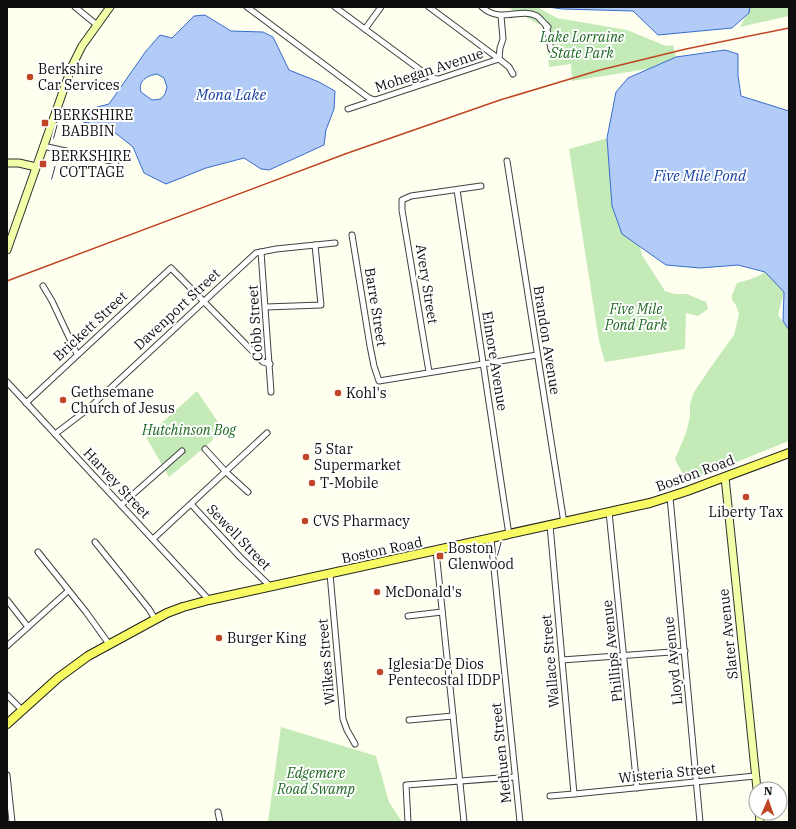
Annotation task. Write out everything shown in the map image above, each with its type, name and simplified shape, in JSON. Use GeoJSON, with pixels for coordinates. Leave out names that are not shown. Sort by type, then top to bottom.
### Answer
{"type":"FeatureCollection","features":[{"type":"Feature","properties":{"kind":"main road","name":"Boston Road"},"geometry":{"type":"LineString","coordinates":[[7,724],[61,675],[88,656],[174,610],[209,600],[510,535],[670,497],[789,453]]}},
{"type":"Feature","properties":{"kind":"street"},"geometry":{"type":"LineString","coordinates":[[75,7],[97,24]]}},
{"type":"Feature","properties":{"kind":"street"},"geometry":{"type":"LineString","coordinates":[[7,250],[72,66],[82,46],[110,7]]}},
{"type":"Feature","properties":{"kind":"street"},"geometry":{"type":"LineString","coordinates":[[247,7],[369,98],[376,100]]}},
{"type":"Feature","properties":{"kind":"street"},"geometry":{"type":"LineString","coordinates":[[335,7],[430,77],[438,79]]}},
{"type":"Feature","properties":{"kind":"street"},"geometry":{"type":"LineString","coordinates":[[365,29],[381,7]]}},
{"type":"Feature","properties":{"kind":"street"},"geometry":{"type":"LineString","coordinates":[[428,7],[499,59],[509,67],[513,74]]}},
{"type":"Feature","properties":{"kind":"street"},"geometry":{"type":"LineString","coordinates":[[482,7],[486,11],[501,16],[527,14],[537,16],[547,26],[551,49]]}},
{"type":"Feature","properties":{"kind":"street","name":"Mohegan Avenue"},"geometry":{"type":"LineString","coordinates":[[348,110],[499,59],[503,39],[501,16]]}},
{"type":"Feature","properties":{"kind":"street"},"geometry":{"type":"LineString","coordinates":[[43,146],[116,162]]}},
{"type":"Feature","properties":{"kind":"street","name":"Brandon Avenue"},"geometry":{"type":"LineString","coordinates":[[507,161],[564,522]]}},
{"type":"Feature","properties":{"kind":"street"},"geometry":{"type":"LineString","coordinates":[[7,163],[19,163],[36,168]]}},
{"type":"Feature","properties":{"kind":"street"},"geometry":{"type":"LineString","coordinates":[[457,190],[481,186]]}},
{"type":"Feature","properties":{"kind":"street","name":"Avery Street"},"geometry":{"type":"LineString","coordinates":[[429,372],[402,210],[402,200],[411,196],[457,190]]}},
{"type":"Feature","properties":{"kind":"street","name":"Elmore Avenue"},"geometry":{"type":"LineString","coordinates":[[457,190],[510,535]]}},
{"type":"Feature","properties":{"kind":"street","name":"Barre Street"},"geometry":{"type":"LineString","coordinates":[[352,235],[370,346],[379,381],[429,372]]}},
{"type":"Feature","properties":{"kind":"street","name":"Davenport Street"},"geometry":{"type":"LineString","coordinates":[[55,434],[88,409],[256,253],[335,243]]}},
{"type":"Feature","properties":{"kind":"street"},"geometry":{"type":"LineString","coordinates":[[266,307],[321,305],[315,245]]}},
{"type":"Feature","properties":{"kind":"street","name":"Cobb Street"},"geometry":{"type":"LineString","coordinates":[[262,252],[271,392]]}},
{"type":"Feature","properties":{"kind":"street","name":"Brickett Street"},"geometry":{"type":"LineString","coordinates":[[26,403],[171,268],[204,301]]}},
{"type":"Feature","properties":{"kind":"street"},"geometry":{"type":"LineString","coordinates":[[43,286],[78,354]]}},
{"type":"Feature","properties":{"kind":"street"},"geometry":{"type":"LineString","coordinates":[[204,301],[263,362],[270,364]]}},
{"type":"Feature","properties":{"kind":"street"},"geometry":{"type":"LineString","coordinates":[[429,372],[537,356]]}},
{"type":"Feature","properties":{"kind":"street","name":"Harvey Street"},"geometry":{"type":"LineString","coordinates":[[7,382],[209,600]]}},
{"type":"Feature","properties":{"kind":"street"},"geometry":{"type":"LineString","coordinates":[[153,540],[267,433]]}},
{"type":"Feature","properties":{"kind":"street"},"geometry":{"type":"LineString","coordinates":[[205,449],[226,472],[248,492]]}},
{"type":"Feature","properties":{"kind":"street"},"geometry":{"type":"LineString","coordinates":[[121,505],[182,450]]}},
{"type":"Feature","properties":{"kind":"street","name":"Slater Avenue"},"geometry":{"type":"LineString","coordinates":[[725,477],[756,781]]}},
{"type":"Feature","properties":{"kind":"street","name":"Lloyd Avenue"},"geometry":{"type":"LineString","coordinates":[[670,497],[700,822]]}},
{"type":"Feature","properties":{"kind":"street","name":"Sewell Street"},"geometry":{"type":"LineString","coordinates":[[191,504],[270,587]]}},
{"type":"Feature","properties":{"kind":"street","name":"Phillips Avenue"},"geometry":{"type":"LineString","coordinates":[[609,512],[637,788]]}},
{"type":"Feature","properties":{"kind":"street","name":"Wallace Street"},"geometry":{"type":"LineString","coordinates":[[550,526],[574,794]]}},
{"type":"Feature","properties":{"kind":"street","name":"Methuen Street"},"geometry":{"type":"LineString","coordinates":[[491,539],[520,822]]}},
{"type":"Feature","properties":{"kind":"street"},"geometry":{"type":"LineString","coordinates":[[95,542],[149,609],[155,619]]}},
{"type":"Feature","properties":{"kind":"street"},"geometry":{"type":"LineString","coordinates":[[436,551],[464,822]]}},
{"type":"Feature","properties":{"kind":"street"},"geometry":{"type":"LineString","coordinates":[[38,552],[86,612],[109,644]]}},
{"type":"Feature","properties":{"kind":"street","name":"Wilkes Street"},"geometry":{"type":"LineString","coordinates":[[330,574],[344,719],[347,730],[355,744]]}},
{"type":"Feature","properties":{"kind":"street"},"geometry":{"type":"LineString","coordinates":[[7,646],[68,591]]}},
{"type":"Feature","properties":{"kind":"street"},"geometry":{"type":"LineString","coordinates":[[7,600],[28,626]]}},
{"type":"Feature","properties":{"kind":"street"},"geometry":{"type":"LineString","coordinates":[[408,616],[442,612]]}},
{"type":"Feature","properties":{"kind":"street"},"geometry":{"type":"LineString","coordinates":[[562,660],[685,651]]}},
{"type":"Feature","properties":{"kind":"street"},"geometry":{"type":"LineString","coordinates":[[420,666],[448,663]]}},
{"type":"Feature","properties":{"kind":"street"},"geometry":{"type":"LineString","coordinates":[[7,695],[22,710]]}},
{"type":"Feature","properties":{"kind":"street"},"geometry":{"type":"LineString","coordinates":[[409,720],[453,716]]}},
{"type":"Feature","properties":{"kind":"street"},"geometry":{"type":"LineString","coordinates":[[7,775],[12,822]]}},
{"type":"Feature","properties":{"kind":"street","name":"Wisteria Street"},"geometry":{"type":"LineString","coordinates":[[574,794],[755,776]]}},
{"type":"Feature","properties":{"kind":"street"},"geometry":{"type":"LineString","coordinates":[[408,822],[406,785],[515,777]]}},
{"type":"Feature","properties":{"kind":"street"},"geometry":{"type":"LineString","coordinates":[[550,796],[574,794]]}},
{"type":"Feature","properties":{"kind":"street"},"geometry":{"type":"LineString","coordinates":[[218,812],[220,822]]}},
{"type":"Feature","properties":{"kind":"green space","name":"Lake Lorraine State Park"},"geometry":{"type":"Polygon","coordinates":[[[507,7],[537,7],[557,18],[627,30],[666,46],[673,45],[678,64],[572,81],[571,64],[549,67],[547,40],[548,29],[507,7]]]}},
{"type":"Feature","properties":{"kind":"green space"},"geometry":{"type":"Polygon","coordinates":[[[751,7],[789,7],[789,16],[740,27],[751,7]]]}},
{"type":"Feature","properties":{"kind":"green space","name":"Five Mile Pond Park"},"geometry":{"type":"Polygon","coordinates":[[[644,128],[636,230],[642,255],[665,291],[675,294],[687,294],[706,302],[708,309],[698,316],[686,313],[685,349],[605,362],[599,341],[569,149],[644,128]]]}},
{"type":"Feature","properties":{"kind":"green space"},"geometry":{"type":"Polygon","coordinates":[[[765,272],[774,279],[784,292],[778,315],[789,330],[789,441],[687,482],[675,459],[686,433],[690,417],[690,404],[694,392],[734,335],[739,314],[736,305],[732,300],[732,295],[737,283],[765,272]]]}},
{"type":"Feature","properties":{"kind":"green space","name":"Hutchinson Bog"},"geometry":{"type":"Polygon","coordinates":[[[197,391],[220,425],[212,441],[169,477],[146,437],[197,391]]]}},
{"type":"Feature","properties":{"kind":"green space","name":"Edgemere Road Swamp"},"geometry":{"type":"Polygon","coordinates":[[[281,727],[376,756],[389,802],[402,822],[268,822],[281,727]]]}},
{"type":"Feature","properties":{"kind":"water"},"geometry":{"type":"Polygon","coordinates":[[[548,7],[750,7],[749,13],[732,28],[658,35],[633,11],[562,9],[548,7]]]}},
{"type":"Feature","properties":{"kind":"water","name":"Mona Lake"},"geometry":{"type":"Polygon","coordinates":[[[205,15],[231,31],[263,32],[273,37],[289,70],[319,82],[335,91],[334,109],[326,130],[324,145],[269,170],[261,169],[244,158],[206,168],[166,184],[144,173],[133,147],[108,127],[83,122],[90,109],[109,104],[146,51],[160,35],[172,38],[194,16],[205,15]],[[157,74],[149,76],[142,82],[140,88],[141,92],[152,100],[161,99],[165,94],[167,87],[164,78],[157,74]]]}},
{"type":"Feature","properties":{"kind":"water","name":"Five Mile Pond"},"geometry":{"type":"Polygon","coordinates":[[[725,50],[738,54],[738,76],[741,96],[789,111],[789,330],[783,321],[784,292],[765,272],[738,265],[700,268],[666,265],[622,234],[612,206],[607,138],[616,92],[628,78],[676,57],[725,50]]]}},
{"type":"Feature","properties":{"kind":"railway"},"geometry":{"type":"LineString","coordinates":[[7,281],[345,154],[500,100],[600,70],[686,49],[789,28]]}},
{"type":"Feature","properties":{"kind":"place","name":"Berkshire Car Services"},"geometry":{"type":"Point","coordinates":[30,77]}},
{"type":"Feature","properties":{"kind":"place","name":"BERKSHIRE / BABBIN"},"geometry":{"type":"Point","coordinates":[45,123]}},
{"type":"Feature","properties":{"kind":"place","name":"BERKSHIRE / COTTAGE"},"geometry":{"type":"Point","coordinates":[43,164]}},
{"type":"Feature","properties":{"kind":"place","name":"Kohl's"},"geometry":{"type":"Point","coordinates":[338,393]}},
{"type":"Feature","properties":{"kind":"place","name":"Gethsemane Church of Jesus"},"geometry":{"type":"Point","coordinates":[63,400]}},
{"type":"Feature","properties":{"kind":"place","name":"5 Star Supermarket"},"geometry":{"type":"Point","coordinates":[306,457]}},
{"type":"Feature","properties":{"kind":"place","name":"T-Mobile"},"geometry":{"type":"Point","coordinates":[312,483]}},
{"type":"Feature","properties":{"kind":"place","name":"Liberty Tax"},"geometry":{"type":"Point","coordinates":[746,497]}},
{"type":"Feature","properties":{"kind":"place","name":"CVS Pharmacy"},"geometry":{"type":"Point","coordinates":[305,521]}},
{"type":"Feature","properties":{"kind":"place","name":"Boston / Glenwood"},"geometry":{"type":"Point","coordinates":[440,556]}},
{"type":"Feature","properties":{"kind":"place","name":"McDonald's"},"geometry":{"type":"Point","coordinates":[377,592]}},
{"type":"Feature","properties":{"kind":"place","name":"Burger King"},"geometry":{"type":"Point","coordinates":[219,638]}},
{"type":"Feature","properties":{"kind":"place","name":"Iglesia De Dios Pentecostal IDDP"},"geometry":{"type":"Point","coordinates":[380,672]}}]}
